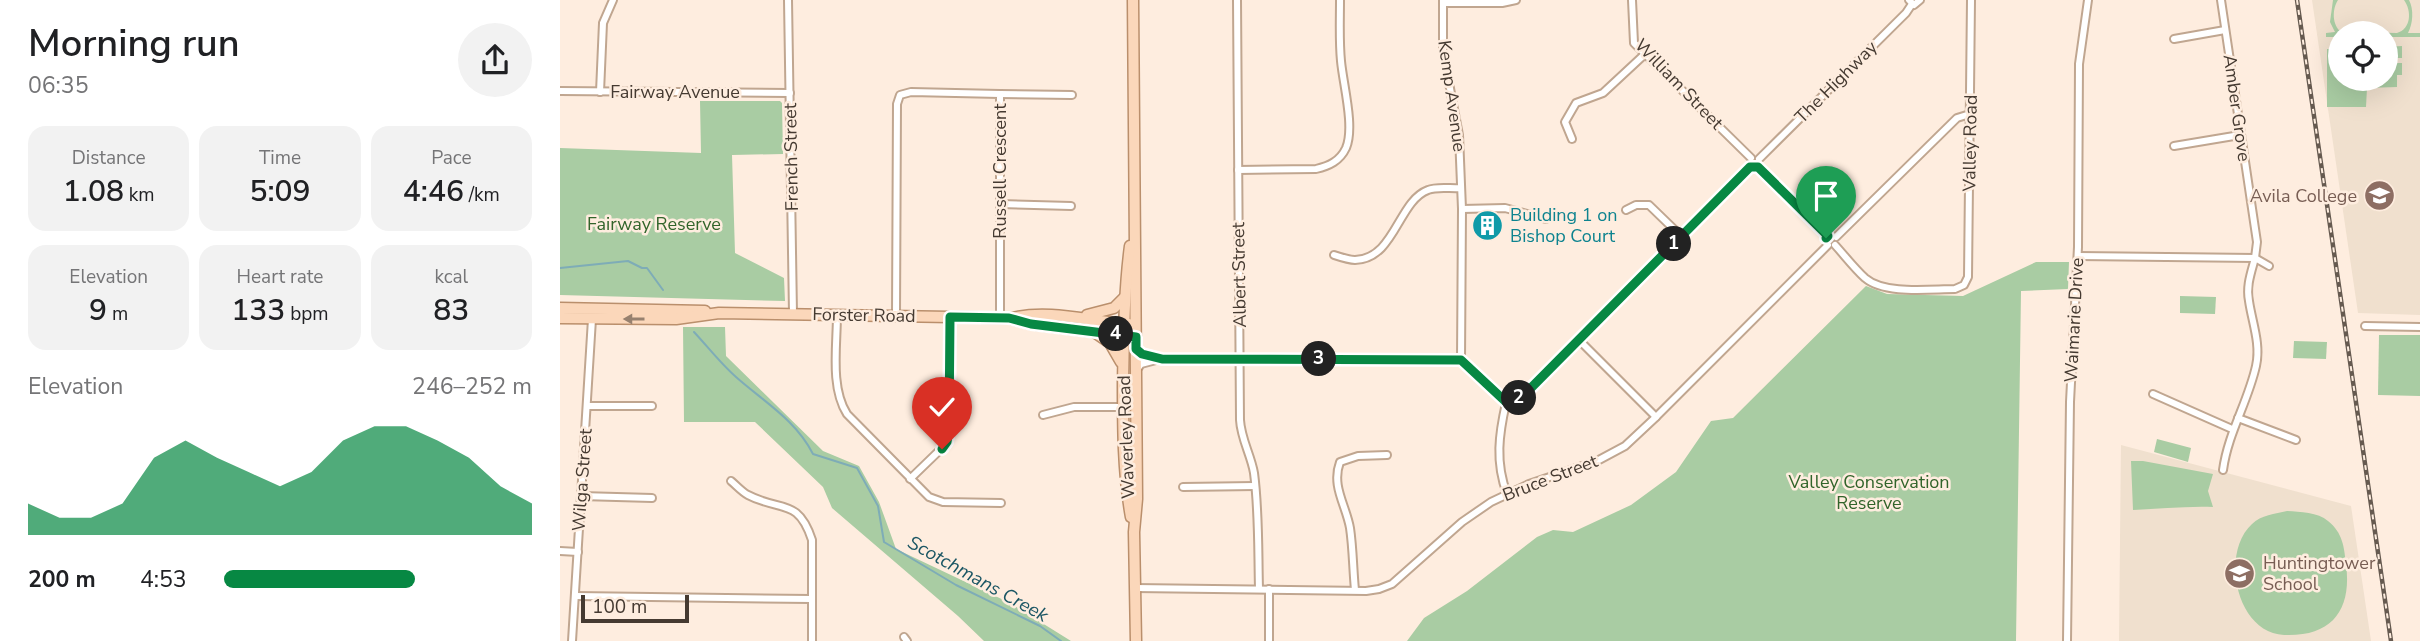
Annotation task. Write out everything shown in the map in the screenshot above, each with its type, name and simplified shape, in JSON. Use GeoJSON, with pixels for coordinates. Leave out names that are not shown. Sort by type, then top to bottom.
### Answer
{"type":"FeatureCollection","features":[{"type":"Feature","properties":{"kind":"main road","name":"Waverley Road"},"geometry":{"type":"LineString","coordinates":[[1133,0],[1136,337],[1136,499],[1133,532]]}},
{"type":"Feature","properties":{"kind":"main road","name":"Waverley Road"},"geometry":{"type":"LineString","coordinates":[[1134,217],[1123,323],[1123,407],[1127,495],[1133,532],[1136,641]]}},
{"type":"Feature","properties":{"kind":"main road"},"geometry":{"type":"LineString","coordinates":[[1080,317],[1114,308],[1125,297]]}},
{"type":"Feature","properties":{"kind":"main road","name":"Forster Road"},"geometry":{"type":"LineString","coordinates":[[560,308],[676,319],[719,313],[1004,318],[1031,314],[1135,324]]}},
{"type":"Feature","properties":{"kind":"main road","name":"Forster Road"},"geometry":{"type":"LineString","coordinates":[[560,318],[592,313]]}},
{"type":"Feature","properties":{"kind":"main road","name":"Forster Road"},"geometry":{"type":"LineString","coordinates":[[1004,318],[1136,337]]}},
{"type":"Feature","properties":{"kind":"main road"},"geometry":{"type":"LineString","coordinates":[[1090,331],[1110,343],[1120,358],[1123,370]]}},
{"type":"Feature","properties":{"kind":"main road"},"geometry":{"type":"LineString","coordinates":[[1123,407],[1136,407]]}},
{"type":"Feature","properties":{"kind":"main road","name":"Waverley Road"},"geometry":{"type":"LineString","coordinates":[[1130,641],[1134,624]]}},
{"type":"Feature","properties":{"kind":"street"},"geometry":{"type":"LineString","coordinates":[[600,92],[603,23],[613,0]]}},
{"type":"Feature","properties":{"kind":"street","name":"French Street"},"geometry":{"type":"LineString","coordinates":[[788,0],[793,314]]}},
{"type":"Feature","properties":{"kind":"street","name":"Albert Street"},"geometry":{"type":"LineString","coordinates":[[1237,0],[1241,432],[1251,456],[1255,486],[1259,589]]}},
{"type":"Feature","properties":{"kind":"street"},"geometry":{"type":"LineString","coordinates":[[1238,170],[1316,169],[1328,166],[1339,158],[1346,148],[1350,133],[1341,59],[1340,0]]}},
{"type":"Feature","properties":{"kind":"street"},"geometry":{"type":"LineString","coordinates":[[1443,1],[1502,3],[1516,0]]}},
{"type":"Feature","properties":{"kind":"street","name":"William Street"},"geometry":{"type":"LineString","coordinates":[[1632,0],[1634,43],[1755,158]]}},
{"type":"Feature","properties":{"kind":"street"},"geometry":{"type":"LineString","coordinates":[[1910,2],[1917,4],[1920,0]]}},
{"type":"Feature","properties":{"kind":"street","name":"Valley Road"},"geometry":{"type":"LineString","coordinates":[[1831,245],[1866,279],[1889,289],[1955,289],[1964,285],[1968,277],[1971,0]]}},
{"type":"Feature","properties":{"kind":"street","name":"Waimarie Drive"},"geometry":{"type":"LineString","coordinates":[[2067,641],[2070,402],[2078,256],[2079,64],[2088,0]]}},
{"type":"Feature","properties":{"kind":"street","name":"Amber Grove"},"geometry":{"type":"LineString","coordinates":[[2221,0],[2257,242],[2248,281],[2248,299],[2256,332],[2256,364],[2225,449],[2223,470]]}},
{"type":"Feature","properties":{"kind":"street","name":"Kemp Avenue"},"geometry":{"type":"LineString","coordinates":[[1443,1],[1443,52],[1460,135],[1461,360]]}},
{"type":"Feature","properties":{"kind":"street","name":"The Highway"},"geometry":{"type":"LineString","coordinates":[[1755,158],[1906,13],[1910,2]]}},
{"type":"Feature","properties":{"kind":"street"},"geometry":{"type":"LineString","coordinates":[[2174,38],[2225,30]]}},
{"type":"Feature","properties":{"kind":"street"},"geometry":{"type":"LineString","coordinates":[[1572,139],[1565,122],[1576,103],[1603,93],[1645,54]]}},
{"type":"Feature","properties":{"kind":"street","name":"Fairway Avenue"},"geometry":{"type":"LineString","coordinates":[[560,91],[790,93]]}},
{"type":"Feature","properties":{"kind":"street","name":"Russell Crescent"},"geometry":{"type":"LineString","coordinates":[[896,316],[897,104],[900,95],[911,92],[1000,94],[1004,318]]}},
{"type":"Feature","properties":{"kind":"street"},"geometry":{"type":"LineString","coordinates":[[1000,94],[1072,95]]}},
{"type":"Feature","properties":{"kind":"street"},"geometry":{"type":"LineString","coordinates":[[1832,237],[1957,118],[1970,114]]}},
{"type":"Feature","properties":{"kind":"street"},"geometry":{"type":"LineString","coordinates":[[2174,146],[2240,135]]}},
{"type":"Feature","properties":{"kind":"street"},"geometry":{"type":"LineString","coordinates":[[1506,402],[1523,396],[1682,237],[1750,167],[1749,163],[1755,158],[1760,163],[1758,167]]}},
{"type":"Feature","properties":{"kind":"street"},"geometry":{"type":"LineString","coordinates":[[1750,167],[1758,167],[1837,241],[1831,245]]}},
{"type":"Feature","properties":{"kind":"street"},"geometry":{"type":"LineString","coordinates":[[1334,255],[1355,260],[1374,253],[1392,237],[1418,197],[1429,190],[1461,188]]}},
{"type":"Feature","properties":{"kind":"street"},"geometry":{"type":"LineString","coordinates":[[1000,204],[1071,206]]}},
{"type":"Feature","properties":{"kind":"street"},"geometry":{"type":"LineString","coordinates":[[1626,210],[1636,205],[1649,205],[1682,237]]}},
{"type":"Feature","properties":{"kind":"street"},"geometry":{"type":"LineString","coordinates":[[1462,209],[1506,208],[1546,219]]}},
{"type":"Feature","properties":{"kind":"street","name":"Bruce Street"},"geometry":{"type":"LineString","coordinates":[[1135,587],[1355,590],[1379,589],[1392,583],[1462,522],[1507,494],[1615,453],[1657,417],[1831,245]]}},
{"type":"Feature","properties":{"kind":"street"},"geometry":{"type":"LineString","coordinates":[[2078,256],[2255,258],[2269,266]]}},
{"type":"Feature","properties":{"kind":"street","name":"Wilga Street"},"geometry":{"type":"LineString","coordinates":[[572,641],[592,313]]}},
{"type":"Feature","properties":{"kind":"street"},"geometry":{"type":"LineString","coordinates":[[837,314],[837,390],[840,403],[847,414],[929,497],[943,502],[1001,503]]}},
{"type":"Feature","properties":{"kind":"street"},"geometry":{"type":"LineString","coordinates":[[910,479],[947,442],[950,317]]}},
{"type":"Feature","properties":{"kind":"street"},"geometry":{"type":"LineString","coordinates":[[2365,326],[2420,327]]}},
{"type":"Feature","properties":{"kind":"street"},"geometry":{"type":"LineString","coordinates":[[1579,340],[1657,417]]}},
{"type":"Feature","properties":{"kind":"street"},"geometry":{"type":"LineString","coordinates":[[1136,349],[1142,354],[1162,359],[1461,360],[1506,402]]}},
{"type":"Feature","properties":{"kind":"street"},"geometry":{"type":"LineString","coordinates":[[1136,370],[1142,364],[1162,359]]}},
{"type":"Feature","properties":{"kind":"street"},"geometry":{"type":"LineString","coordinates":[[2153,394],[2232,429]]}},
{"type":"Feature","properties":{"kind":"street"},"geometry":{"type":"LineString","coordinates":[[1506,402],[1498,436],[1498,456],[1507,494]]}},
{"type":"Feature","properties":{"kind":"street"},"geometry":{"type":"LineString","coordinates":[[587,406],[652,406]]}},
{"type":"Feature","properties":{"kind":"street"},"geometry":{"type":"LineString","coordinates":[[1043,415],[1074,407],[1123,407]]}},
{"type":"Feature","properties":{"kind":"street"},"geometry":{"type":"LineString","coordinates":[[2238,418],[2296,440]]}},
{"type":"Feature","properties":{"kind":"street"},"geometry":{"type":"LineString","coordinates":[[1355,590],[1350,527],[1335,474],[1340,462],[1348,458],[1387,455]]}},
{"type":"Feature","properties":{"kind":"street"},"geometry":{"type":"LineString","coordinates":[[731,481],[748,495],[797,513],[807,525],[812,540],[812,641]]}},
{"type":"Feature","properties":{"kind":"street"},"geometry":{"type":"LineString","coordinates":[[1183,487],[1255,486]]}},
{"type":"Feature","properties":{"kind":"street"},"geometry":{"type":"LineString","coordinates":[[581,496],[652,498]]}},
{"type":"Feature","properties":{"kind":"street"},"geometry":{"type":"LineString","coordinates":[[560,551],[578,552]]}},
{"type":"Feature","properties":{"kind":"street"},"geometry":{"type":"LineString","coordinates":[[1269,589],[1269,641]]}},
{"type":"Feature","properties":{"kind":"street"},"geometry":{"type":"LineString","coordinates":[[575,596],[811,599]]}},
{"type":"Feature","properties":{"kind":"shaded area","name":"Avila College"},"geometry":{"type":"Polygon","coordinates":[[[2312,0],[2420,0],[2420,315],[2358,313],[2312,0]]]}},
{"type":"Feature","properties":{"kind":"shaded area","name":"Huntingtower School"},"geometry":{"type":"Polygon","coordinates":[[[2121,445],[2351,506],[2371,641],[2119,641],[2121,445]]]}},
{"type":"Feature","properties":{"kind":"green space"},"geometry":{"type":"Polygon","coordinates":[[[2333,0],[2338,0],[2335,21],[2330,21],[2333,0]]]}},
{"type":"Feature","properties":{"kind":"green space"},"geometry":{"type":"Polygon","coordinates":[[[2404,0],[2409,0],[2412,8],[2408,33],[2420,33],[2420,37],[2398,37],[2398,33],[2405,28],[2409,19],[2404,0]]]}},
{"type":"Feature","properties":{"kind":"green space"},"geometry":{"type":"Polygon","coordinates":[[[2398,46],[2402,46],[2402,58],[2398,58],[2398,46]]]}},
{"type":"Feature","properties":{"kind":"green space"},"geometry":{"type":"Polygon","coordinates":[[[2327,49],[2328,91],[2367,91],[2366,107],[2327,107],[2327,49]]]}},
{"type":"Feature","properties":{"kind":"green space"},"geometry":{"type":"Polygon","coordinates":[[[2398,63],[2402,63],[2402,75],[2398,75],[2398,63]]]}},
{"type":"Feature","properties":{"kind":"green space","name":"Fairway Reserve"},"geometry":{"type":"Polygon","coordinates":[[[700,101],[782,103],[783,154],[732,155],[735,253],[784,278],[785,301],[560,295],[560,148],[701,153],[700,101]]]}},
{"type":"Feature","properties":{"kind":"green space","name":"Valley Conservation Reserve"},"geometry":{"type":"Polygon","coordinates":[[[2036,262],[2069,262],[2068,289],[2021,291],[2016,641],[1407,641],[1424,618],[1467,591],[1537,537],[1553,530],[1573,532],[1631,505],[1676,472],[1711,421],[1733,418],[1866,286],[1887,294],[1963,296],[2036,262]]]}},
{"type":"Feature","properties":{"kind":"green space"},"geometry":{"type":"Polygon","coordinates":[[[2180,296],[2216,297],[2215,314],[2180,313],[2180,296]]]}},
{"type":"Feature","properties":{"kind":"green space"},"geometry":{"type":"Polygon","coordinates":[[[683,327],[725,327],[726,356],[823,451],[859,466],[879,502],[896,549],[1010,603],[1071,641],[984,641],[832,508],[823,487],[755,422],[684,422],[683,327]]]}},
{"type":"Feature","properties":{"kind":"green space"},"geometry":{"type":"Polygon","coordinates":[[[2379,335],[2420,335],[2420,396],[2378,395],[2379,335]]]}},
{"type":"Feature","properties":{"kind":"green space"},"geometry":{"type":"Polygon","coordinates":[[[2294,341],[2327,342],[2326,359],[2293,358],[2294,341]]]}},
{"type":"Feature","properties":{"kind":"green space"},"geometry":{"type":"Polygon","coordinates":[[[2157,439],[2191,448],[2188,462],[2154,452],[2157,439]]]}},
{"type":"Feature","properties":{"kind":"green space"},"geometry":{"type":"Polygon","coordinates":[[[2131,461],[2213,474],[2208,491],[2213,507],[2133,510],[2131,461]]]}},
{"type":"Feature","properties":{"kind":"green space"},"geometry":{"type":"Polygon","coordinates":[[[2287,511],[2314,514],[2333,526],[2340,535],[2343,546],[2347,580],[2342,607],[2327,625],[2315,631],[2284,635],[2268,631],[2254,621],[2244,607],[2235,571],[2242,537],[2252,524],[2264,517],[2287,511]]]}},
{"type":"Feature","properties":{"kind":"waterway","name":"Scotchmans Creek"},"geometry":{"type":"LineString","coordinates":[[560,268],[628,261],[647,268],[663,290]]}},
{"type":"Feature","properties":{"kind":"waterway","name":"Scotchmans Creek"},"geometry":{"type":"LineString","coordinates":[[694,332],[730,372],[798,431],[813,454],[857,468],[878,506],[884,542],[956,585],[1040,626],[1061,641]]}},
{"type":"Feature","properties":{"kind":"railway"},"geometry":{"type":"LineString","coordinates":[[2297,0],[2391,641]]}},
{"type":"Feature","properties":{"kind":"place","name":"Avila College"},"geometry":{"type":"Point","coordinates":[2380,196]}},
{"type":"Feature","properties":{"kind":"place","name":"Building 1 on Bishop Court"},"geometry":{"type":"Point","coordinates":[1487,225]}},
{"type":"Feature","properties":{"kind":"place","name":"Huntingtower School"},"geometry":{"type":"Point","coordinates":[2240,573]}},
{"type":"Feature","properties":{"kind":"route"},"geometry":{"type":"LineString","coordinates":[[942,449],[947,442],[949,430],[950,317],[1009,318],[1031,324],[1136,337],[1136,349],[1142,354],[1162,359],[1461,360],[1506,402],[1523,396],[1750,167],[1758,167],[1828,236],[1826,238]]}}]}
